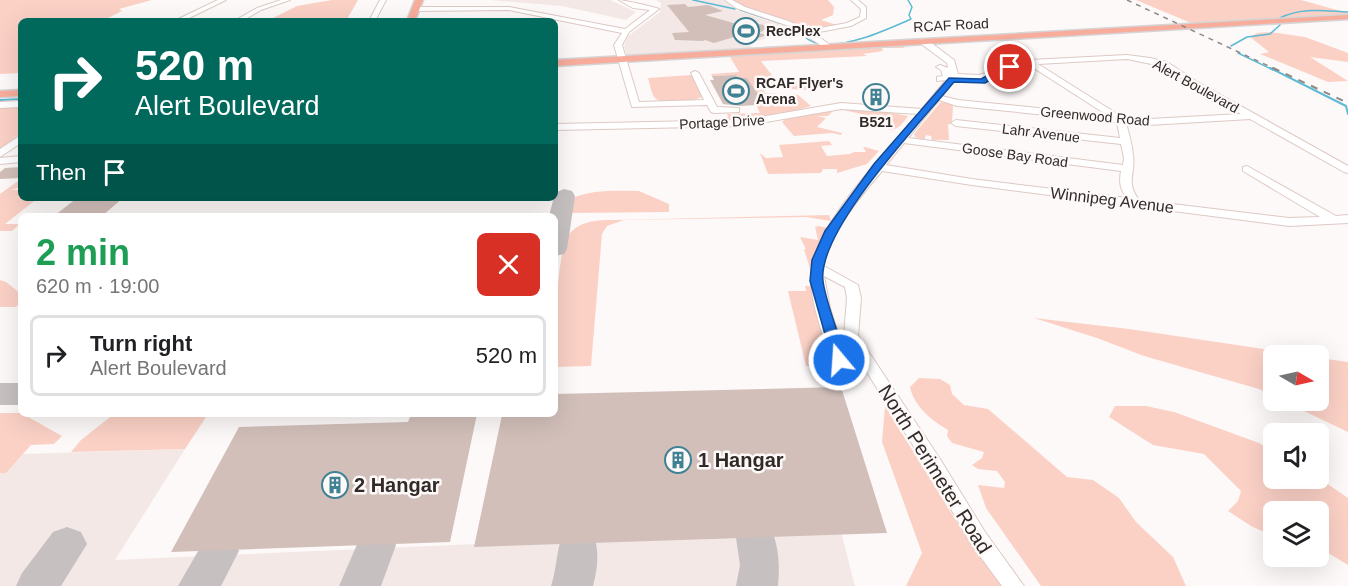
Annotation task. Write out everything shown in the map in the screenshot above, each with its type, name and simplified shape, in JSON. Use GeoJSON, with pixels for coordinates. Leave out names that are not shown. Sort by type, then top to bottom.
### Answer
{"type":"FeatureCollection","features":[{"type":"Feature","properties":{"kind":"main road"},"geometry":{"type":"LineString","coordinates":[[412,18],[419,0]]}},
{"type":"Feature","properties":{"kind":"main road","name":"RCAF Road"},"geometry":{"type":"LineString","coordinates":[[558,63],[825,45],[1348,18]]}},
{"type":"Feature","properties":{"kind":"main road"},"geometry":{"type":"LineString","coordinates":[[0,94],[18,93]]}},
{"type":"Feature","properties":{"kind":"street"},"geometry":{"type":"LineString","coordinates":[[182,18],[223,0]]}},
{"type":"Feature","properties":{"kind":"street"},"geometry":{"type":"LineString","coordinates":[[242,18],[259,9],[287,0]]}},
{"type":"Feature","properties":{"kind":"street"},"geometry":{"type":"LineString","coordinates":[[374,18],[383,0]]}},
{"type":"Feature","properties":{"kind":"street"},"geometry":{"type":"LineString","coordinates":[[622,0],[635,8],[656,9]]}},
{"type":"Feature","properties":{"kind":"street"},"geometry":{"type":"LineString","coordinates":[[654,0],[656,9]]}},
{"type":"Feature","properties":{"kind":"street"},"geometry":{"type":"LineString","coordinates":[[728,0],[742,8],[791,23],[809,32],[825,45]]}},
{"type":"Feature","properties":{"kind":"street"},"geometry":{"type":"LineString","coordinates":[[809,32],[849,25],[863,18],[864,8],[854,0]]}},
{"type":"Feature","properties":{"kind":"street"},"geometry":{"type":"LineString","coordinates":[[415,9],[453,11],[512,9],[552,18]]}},
{"type":"Feature","properties":{"kind":"street"},"geometry":{"type":"LineString","coordinates":[[656,9],[626,31],[618,45],[635,105],[710,102]]}},
{"type":"Feature","properties":{"kind":"street"},"geometry":{"type":"LineString","coordinates":[[558,19],[626,31]]}},
{"type":"Feature","properties":{"kind":"street"},"geometry":{"type":"LineString","coordinates":[[844,376],[823,308],[817,281],[817,267],[831,231],[878,167],[940,93],[948,78],[951,62],[942,53],[935,51],[923,41]]}},
{"type":"Feature","properties":{"kind":"street"},"geometry":{"type":"LineString","coordinates":[[935,51],[940,67],[945,69],[948,78]]}},
{"type":"Feature","properties":{"kind":"street","name":"Alert Boulevard"},"geometry":{"type":"LineString","coordinates":[[948,78],[982,81],[991,79],[1010,67],[1030,62],[1127,57],[1150,60],[1164,64],[1192,83],[1348,170]]}},
{"type":"Feature","properties":{"kind":"street"},"geometry":{"type":"LineString","coordinates":[[1030,62],[1121,120],[1129,158],[1125,180],[1126,191],[1134,202]]}},
{"type":"Feature","properties":{"kind":"street"},"geometry":{"type":"LineString","coordinates":[[695,73],[717,111],[736,110]]}},
{"type":"Feature","properties":{"kind":"street","name":"Greenwood Road"},"geometry":{"type":"LineString","coordinates":[[940,93],[957,103],[1121,120],[1172,122],[1252,116]]}},
{"type":"Feature","properties":{"kind":"street"},"geometry":{"type":"LineString","coordinates":[[957,103],[957,135]]}},
{"type":"Feature","properties":{"kind":"street"},"geometry":{"type":"LineString","coordinates":[[0,105],[18,104]]}},
{"type":"Feature","properties":{"kind":"street","name":"Portage Drive"},"geometry":{"type":"LineString","coordinates":[[558,127],[744,123],[841,106],[924,112]]}},
{"type":"Feature","properties":{"kind":"street","name":"Goose Bay Road"},"geometry":{"type":"LineString","coordinates":[[901,140],[957,135],[1128,169]]}},
{"type":"Feature","properties":{"kind":"street","name":"Lahr Avenue"},"geometry":{"type":"LineString","coordinates":[[957,135],[1126,142]]}},
{"type":"Feature","properties":{"kind":"street"},"geometry":{"type":"LineString","coordinates":[[0,154],[18,140]]}},
{"type":"Feature","properties":{"kind":"street"},"geometry":{"type":"LineString","coordinates":[[0,161],[18,159]]}},
{"type":"Feature","properties":{"kind":"street","name":"Winnipeg Avenue"},"geometry":{"type":"LineString","coordinates":[[878,167],[962,181],[1289,222],[1348,219]]}},
{"type":"Feature","properties":{"kind":"street"},"geometry":{"type":"LineString","coordinates":[[1247,168],[1334,220]]}},
{"type":"Feature","properties":{"kind":"street","name":"North Perimeter Road"},"geometry":{"type":"LineString","coordinates":[[817,267],[851,285],[855,301],[849,324],[851,336],[934,464],[978,538],[1014,586]]}},
{"type":"Feature","properties":{"kind":"shaded area"},"geometry":{"type":"Polygon","coordinates":[[[0,0],[152,0],[119,9],[122,11],[108,18],[18,18],[18,73],[0,74],[0,0]]]}},
{"type":"Feature","properties":{"kind":"shaded area"},"geometry":{"type":"Polygon","coordinates":[[[332,0],[358,0],[348,18],[273,18],[297,6],[332,0]]]}},
{"type":"Feature","properties":{"kind":"shaded area"},"geometry":{"type":"Polygon","coordinates":[[[490,0],[610,0],[636,12],[626,20],[562,6],[490,0]]]}},
{"type":"Feature","properties":{"kind":"shaded area"},"geometry":{"type":"Polygon","coordinates":[[[656,0],[723,0],[738,11],[799,31],[748,43],[753,48],[627,55],[624,47],[627,37],[660,12],[661,3],[656,0]]]}},
{"type":"Feature","properties":{"kind":"shaded area"},"geometry":{"type":"Polygon","coordinates":[[[733,0],[828,0],[834,7],[833,15],[821,20],[837,25],[813,30],[740,6],[733,0]]]}},
{"type":"Feature","properties":{"kind":"shaded area"},"geometry":{"type":"Polygon","coordinates":[[[1136,0],[1301,0],[1348,13],[1348,15],[1191,23],[1136,0]]]}},
{"type":"Feature","properties":{"kind":"shaded area"},"geometry":{"type":"Polygon","coordinates":[[[1271,32],[1305,37],[1348,53],[1348,62],[1310,57],[1348,81],[1328,82],[1260,54],[1269,52],[1250,37],[1257,33],[1271,32]]]}},
{"type":"Feature","properties":{"kind":"shaded area"},"geometry":{"type":"Polygon","coordinates":[[[900,45],[905,48],[882,48],[883,51],[863,54],[867,56],[761,61],[777,82],[828,83],[832,87],[805,90],[763,87],[765,93],[798,95],[811,106],[760,118],[729,121],[725,118],[728,117],[727,114],[760,113],[756,105],[762,104],[763,101],[747,78],[739,78],[736,75],[712,76],[711,74],[739,72],[730,57],[718,57],[719,55],[900,45]]]}},
{"type":"Feature","properties":{"kind":"shaded area"},"geometry":{"type":"Polygon","coordinates":[[[691,75],[704,96],[679,102],[655,98],[648,78],[691,75]]]}},
{"type":"Feature","properties":{"kind":"shaded area"},"geometry":{"type":"Polygon","coordinates":[[[945,101],[953,106],[952,122],[948,125],[949,140],[932,140],[931,136],[926,135],[924,140],[915,137],[914,134],[940,103],[945,101]]]}},
{"type":"Feature","properties":{"kind":"shaded area"},"geometry":{"type":"Polygon","coordinates":[[[18,106],[18,135],[0,149],[0,107],[18,106]]]}},
{"type":"Feature","properties":{"kind":"shaded area"},"geometry":{"type":"Polygon","coordinates":[[[836,108],[828,116],[817,116],[826,118],[817,127],[842,133],[841,135],[832,133],[794,136],[782,122],[785,119],[836,108]]]}},
{"type":"Feature","properties":{"kind":"shaded area"},"geometry":{"type":"Polygon","coordinates":[[[840,109],[870,109],[908,116],[897,128],[888,130],[894,122],[840,109]]]}},
{"type":"Feature","properties":{"kind":"shaded area"},"geometry":{"type":"Polygon","coordinates":[[[829,141],[832,145],[821,146],[827,156],[866,152],[863,147],[879,151],[867,164],[837,173],[837,169],[823,169],[821,173],[768,174],[760,153],[766,158],[783,157],[779,145],[829,141]]]}},
{"type":"Feature","properties":{"kind":"shaded area"},"geometry":{"type":"Polygon","coordinates":[[[18,181],[18,188],[11,190],[18,190],[18,201],[34,201],[5,224],[18,224],[12,231],[0,231],[0,194],[18,181]]]}},
{"type":"Feature","properties":{"kind":"shaded area"},"geometry":{"type":"Polygon","coordinates":[[[606,191],[639,191],[669,204],[669,212],[570,213],[573,198],[581,195],[606,191]]]}},
{"type":"Feature","properties":{"kind":"shaded area"},"geometry":{"type":"Polygon","coordinates":[[[829,215],[831,221],[806,217],[624,220],[607,226],[602,234],[591,366],[558,367],[558,286],[566,241],[571,232],[581,225],[603,220],[829,215]]]}},
{"type":"Feature","properties":{"kind":"shaded area"},"geometry":{"type":"Polygon","coordinates":[[[815,227],[827,228],[813,258],[812,275],[804,249],[806,249],[800,237],[818,240],[815,227]]]}},
{"type":"Feature","properties":{"kind":"shaded area"},"geometry":{"type":"Polygon","coordinates":[[[0,280],[18,292],[18,305],[0,307],[0,280]]]}},
{"type":"Feature","properties":{"kind":"shaded area"},"geometry":{"type":"Polygon","coordinates":[[[805,286],[812,286],[834,365],[806,366],[788,291],[806,291],[805,286]]]}},
{"type":"Feature","properties":{"kind":"shaded area"},"geometry":{"type":"Polygon","coordinates":[[[1034,318],[1129,329],[1263,349],[1263,391],[1144,356],[1034,318]]]}},
{"type":"Feature","properties":{"kind":"shaded area"},"geometry":{"type":"Polygon","coordinates":[[[1329,359],[1348,362],[1348,432],[1304,411],[1329,411],[1329,359]]]}},
{"type":"Feature","properties":{"kind":"shaded area"},"geometry":{"type":"Polygon","coordinates":[[[919,378],[940,379],[950,385],[952,394],[964,405],[988,409],[1067,477],[1093,480],[1119,498],[1136,522],[1173,557],[1186,586],[1041,586],[986,508],[978,485],[1004,488],[1005,482],[997,471],[978,469],[972,465],[982,458],[984,452],[952,443],[947,436],[948,430],[935,422],[919,406],[910,387],[919,378]]]}},
{"type":"Feature","properties":{"kind":"shaded area"},"geometry":{"type":"Polygon","coordinates":[[[885,406],[960,527],[1003,586],[906,586],[922,553],[882,442],[885,406]]]}},
{"type":"Feature","properties":{"kind":"shaded area"},"geometry":{"type":"Polygon","coordinates":[[[1115,406],[1146,406],[1174,412],[1263,445],[1263,489],[1329,489],[1329,485],[1348,498],[1348,565],[1329,553],[1329,501],[1263,501],[1263,531],[1228,511],[1238,501],[1241,491],[1204,454],[1153,445],[1109,417],[1115,406]]]}},
{"type":"Feature","properties":{"kind":"shaded area"},"geometry":{"type":"Polygon","coordinates":[[[0,413],[18,413],[18,417],[28,417],[62,436],[54,444],[31,445],[6,473],[0,473],[0,413]]]}},
{"type":"Feature","properties":{"kind":"shaded area"},"geometry":{"type":"Polygon","coordinates":[[[110,417],[206,417],[185,449],[71,452],[81,440],[110,417]]]}},
{"type":"Feature","properties":{"kind":"shaded area"},"geometry":{"type":"Polygon","coordinates":[[[185,449],[115,560],[840,528],[855,586],[0,586],[0,473],[6,473],[23,454],[185,449]]]}},
{"type":"Feature","properties":{"kind":"building"},"geometry":{"type":"Polygon","coordinates":[[[685,4],[688,7],[708,5],[723,11],[705,15],[737,24],[748,21],[770,27],[759,33],[767,35],[755,39],[741,35],[714,43],[705,40],[675,40],[672,33],[689,32],[667,5],[685,4]]]}},
{"type":"Feature","properties":{"kind":"building","name":"RCAF Flyer's Arena"},"geometry":{"type":"Polygon","coordinates":[[[736,75],[739,78],[747,78],[763,101],[754,102],[756,105],[723,104],[710,80],[714,80],[712,76],[736,75]]]}},
{"type":"Feature","properties":{"kind":"building","name":"B521"},"geometry":{"type":"Polygon","coordinates":[[[863,92],[886,93],[888,103],[864,102],[863,92]]]}},
{"type":"Feature","properties":{"kind":"building"},"geometry":{"type":"Polygon","coordinates":[[[18,167],[18,178],[0,179],[0,172],[5,168],[18,167]]]}},
{"type":"Feature","properties":{"kind":"building"},"geometry":{"type":"Polygon","coordinates":[[[73,201],[120,201],[106,213],[58,213],[73,201]]]}},
{"type":"Feature","properties":{"kind":"building","name":"1 Hangar"},"geometry":{"type":"Polygon","coordinates":[[[841,387],[887,533],[474,547],[502,417],[558,417],[558,394],[841,387]]]}},
{"type":"Feature","properties":{"kind":"building","name":"2 Hangar"},"geometry":{"type":"Polygon","coordinates":[[[410,417],[476,417],[450,542],[171,552],[239,427],[408,422],[410,417]]]}},
{"type":"Feature","properties":{"kind":"waterway"},"geometry":{"type":"LineString","coordinates":[[693,0],[735,9]]}},
{"type":"Feature","properties":{"kind":"waterway"},"geometry":{"type":"LineString","coordinates":[[796,30],[816,43],[839,44],[851,41],[911,19],[909,15],[912,7],[908,0]]}},
{"type":"Feature","properties":{"kind":"waterway"},"geometry":{"type":"LineString","coordinates":[[740,10],[779,23]]}},
{"type":"Feature","properties":{"kind":"waterway"},"geometry":{"type":"LineString","coordinates":[[1231,46],[1247,37],[1270,34],[1280,25],[1280,18],[1297,12],[1313,10],[1348,12]]}},
{"type":"Feature","properties":{"kind":"waterway"},"geometry":{"type":"LineString","coordinates":[[1238,53],[1273,70]]}},
{"type":"Feature","properties":{"kind":"waterway"},"geometry":{"type":"LineString","coordinates":[[1270,68],[1346,106],[1348,114]]}},
{"type":"Feature","properties":{"kind":"waterway"},"geometry":{"type":"LineString","coordinates":[[0,100],[18,99]]}},
{"type":"Feature","properties":{"kind":"taxiway"},"geometry":{"type":"LineString","coordinates":[[558,231],[564,196]]}},
{"type":"Feature","properties":{"kind":"taxiway"},"geometry":{"type":"LineString","coordinates":[[0,394],[18,394]]}},
{"type":"Feature","properties":{"kind":"taxiway"},"geometry":{"type":"LineString","coordinates":[[756,538],[760,565],[757,586]]}},
{"type":"Feature","properties":{"kind":"taxiway"},"geometry":{"type":"LineString","coordinates":[[37,586],[67,544]]}},
{"type":"Feature","properties":{"kind":"taxiway"},"geometry":{"type":"LineString","coordinates":[[572,586],[576,572],[578,544]]}},
{"type":"Feature","properties":{"kind":"taxiway"},"geometry":{"type":"LineString","coordinates":[[360,586],[376,545]]}},
{"type":"Feature","properties":{"kind":"taxiway"},"geometry":{"type":"LineString","coordinates":[[199,586],[219,551]]}},
{"type":"Feature","properties":{"kind":"railway"},"geometry":{"type":"LineString","coordinates":[[1127,0],[1277,70]]}},
{"type":"Feature","properties":{"kind":"railway"},"geometry":{"type":"LineString","coordinates":[[1273,68],[1348,103]]}},
{"type":"Feature","properties":{"kind":"place","name":"RecPlex"},"geometry":{"type":"Point","coordinates":[746,31]}},
{"type":"Feature","properties":{"kind":"place","name":"RCAF Flyer's Arena"},"geometry":{"type":"Point","coordinates":[736,91]}},
{"type":"Feature","properties":{"kind":"place","name":"B521"},"geometry":{"type":"Point","coordinates":[876,97]}},
{"type":"Feature","properties":{"kind":"place","name":"1 Hangar"},"geometry":{"type":"Point","coordinates":[678,460]}},
{"type":"Feature","properties":{"kind":"place","name":"2 Hangar"},"geometry":{"type":"Point","coordinates":[335,485]}},
{"type":"Feature","properties":{"kind":"route"},"geometry":{"type":"LineString","coordinates":[[839,360],[828,328],[817,281],[818,260],[831,231],[878,167],[952,80],[971,82],[991,79],[1010,67]]}}]}
